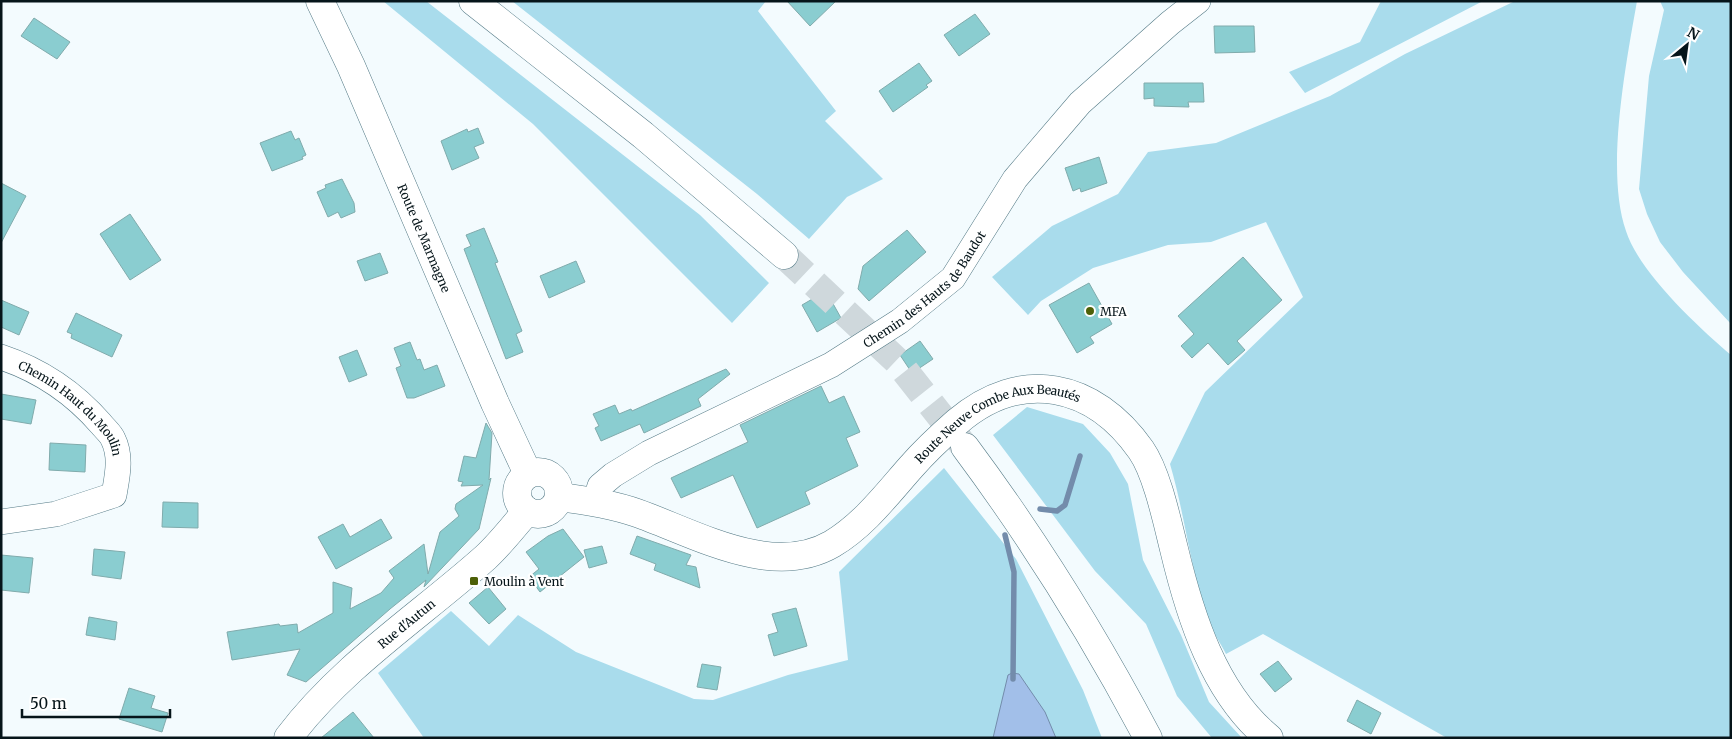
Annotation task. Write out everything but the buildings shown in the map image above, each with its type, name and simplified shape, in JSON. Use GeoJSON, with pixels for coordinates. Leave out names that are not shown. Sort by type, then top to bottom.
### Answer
{"type":"FeatureCollection","features":[{"type":"Feature","properties":{"kind":"main road","name":"Route de Marmagne"},"geometry":{"type":"LineString","coordinates":[[320,1],[351,66],[491,394],[528,474]]}},
{"type":"Feature","properties":{"kind":"main road"},"geometry":{"type":"LineString","coordinates":[[473,1],[643,135],[784,255]]}},
{"type":"Feature","properties":{"kind":"main road","name":"Route Neuve Combe Aux Beautés"},"geometry":{"type":"LineString","coordinates":[[558,497],[594,502],[635,512],[728,548],[762,555],[797,556],[831,544],[856,526],[937,439],[966,414],[998,395],[1035,388],[1066,391],[1106,410],[1142,451],[1163,504],[1194,620],[1222,682],[1258,729],[1269,738]]}},
{"type":"Feature","properties":{"kind":"main road"},"geometry":{"type":"LineString","coordinates":[[964,447],[1057,578],[1115,675],[1148,738]]}},
{"type":"Feature","properties":{"kind":"main road"},"geometry":{"type":"LineString","coordinates":[[534,471],[547,474],[557,484],[558,497],[552,508],[540,514],[527,511],[518,502],[516,489],[518,483],[534,471]]}},
{"type":"Feature","properties":{"kind":"main road","name":"Rue d'Autun"},"geometry":{"type":"LineString","coordinates":[[288,738],[302,720],[364,659],[488,556],[527,511]]}},
{"type":"Feature","properties":{"kind":"street","name":"Chemin des Hauts de Baudot"},"geometry":{"type":"LineString","coordinates":[[594,502],[600,486],[613,475],[649,453],[831,365],[900,321],[953,278],[1015,179],[1080,102],[1198,1]]}},
{"type":"Feature","properties":{"kind":"street","name":"Chemin Haut du Moulin"},"geometry":{"type":"LineString","coordinates":[[1,357],[52,381],[83,403],[113,438],[118,453],[118,473],[114,495],[56,514],[1,522]]}},
{"type":"Feature","properties":{"kind":"shaded area"},"geometry":{"type":"Polygon","coordinates":[[[383,1],[426,1],[700,215],[769,283],[732,323],[533,124],[383,1]]]}},
{"type":"Feature","properties":{"kind":"shaded area"},"geometry":{"type":"Polygon","coordinates":[[[512,1],[766,1],[758,11],[836,111],[825,121],[883,179],[847,197],[809,239],[757,194],[512,1]]]}},
{"type":"Feature","properties":{"kind":"shaded area"},"geometry":{"type":"Polygon","coordinates":[[[1381,1],[1483,1],[1305,93],[1289,72],[1360,42],[1381,1]]]}},
{"type":"Feature","properties":{"kind":"shaded area"},"geometry":{"type":"Polygon","coordinates":[[[1515,1],[1637,1],[1623,86],[1617,148],[1617,179],[1620,206],[1626,231],[1643,264],[1656,281],[1702,330],[1731,355],[1731,738],[1447,738],[1263,634],[1226,654],[1211,627],[1201,598],[1170,464],[1205,392],[1303,297],[1266,222],[1211,242],[1168,245],[1093,268],[1041,301],[1028,315],[992,277],[1052,226],[1118,194],[1148,152],[1216,143],[1330,96],[1405,54],[1515,1]]]}},
{"type":"Feature","properties":{"kind":"shaded area"},"geometry":{"type":"Polygon","coordinates":[[[1660,1],[1731,1],[1731,324],[1683,272],[1660,242],[1647,214],[1639,189],[1649,76],[1664,10],[1660,1]]]}},
{"type":"Feature","properties":{"kind":"shaded area"},"geometry":{"type":"Polygon","coordinates":[[[1027,407],[1083,424],[1110,453],[1128,484],[1143,560],[1181,635],[1209,702],[1242,738],[1212,738],[1177,696],[1146,624],[1095,571],[993,435],[1027,407]]]}},
{"type":"Feature","properties":{"kind":"shaded area"},"geometry":{"type":"Polygon","coordinates":[[[944,468],[1016,559],[1083,690],[1102,738],[424,738],[378,673],[451,611],[489,646],[518,615],[576,652],[694,699],[713,700],[788,675],[848,660],[839,572],[944,468]]]}},
{"type":"Feature","properties":{"kind":"shaded area"},"geometry":{"type":"Polygon","coordinates":[[[1012,673],[1019,674],[1045,712],[1056,738],[993,738],[1008,675],[1012,673]]]}},
{"type":"Feature","properties":{"kind":"waterway"},"geometry":{"type":"LineString","coordinates":[[1040,509],[1057,511],[1065,505],[1080,456]]}},
{"type":"Feature","properties":{"kind":"waterway"},"geometry":{"type":"LineString","coordinates":[[1005,535],[1014,572],[1013,679]]}},
{"type":"Feature","properties":{"kind":"tunnel"},"geometry":{"type":"LineString","coordinates":[[784,255],[897,361],[964,446]]}},
{"type":"Feature","properties":{"kind":"place","name":"MFA"},"geometry":{"type":"Point","coordinates":[1090,311]}},
{"type":"Feature","properties":{"kind":"place","name":"Moulin à Vent"},"geometry":{"type":"Point","coordinates":[474,581]}}]}
